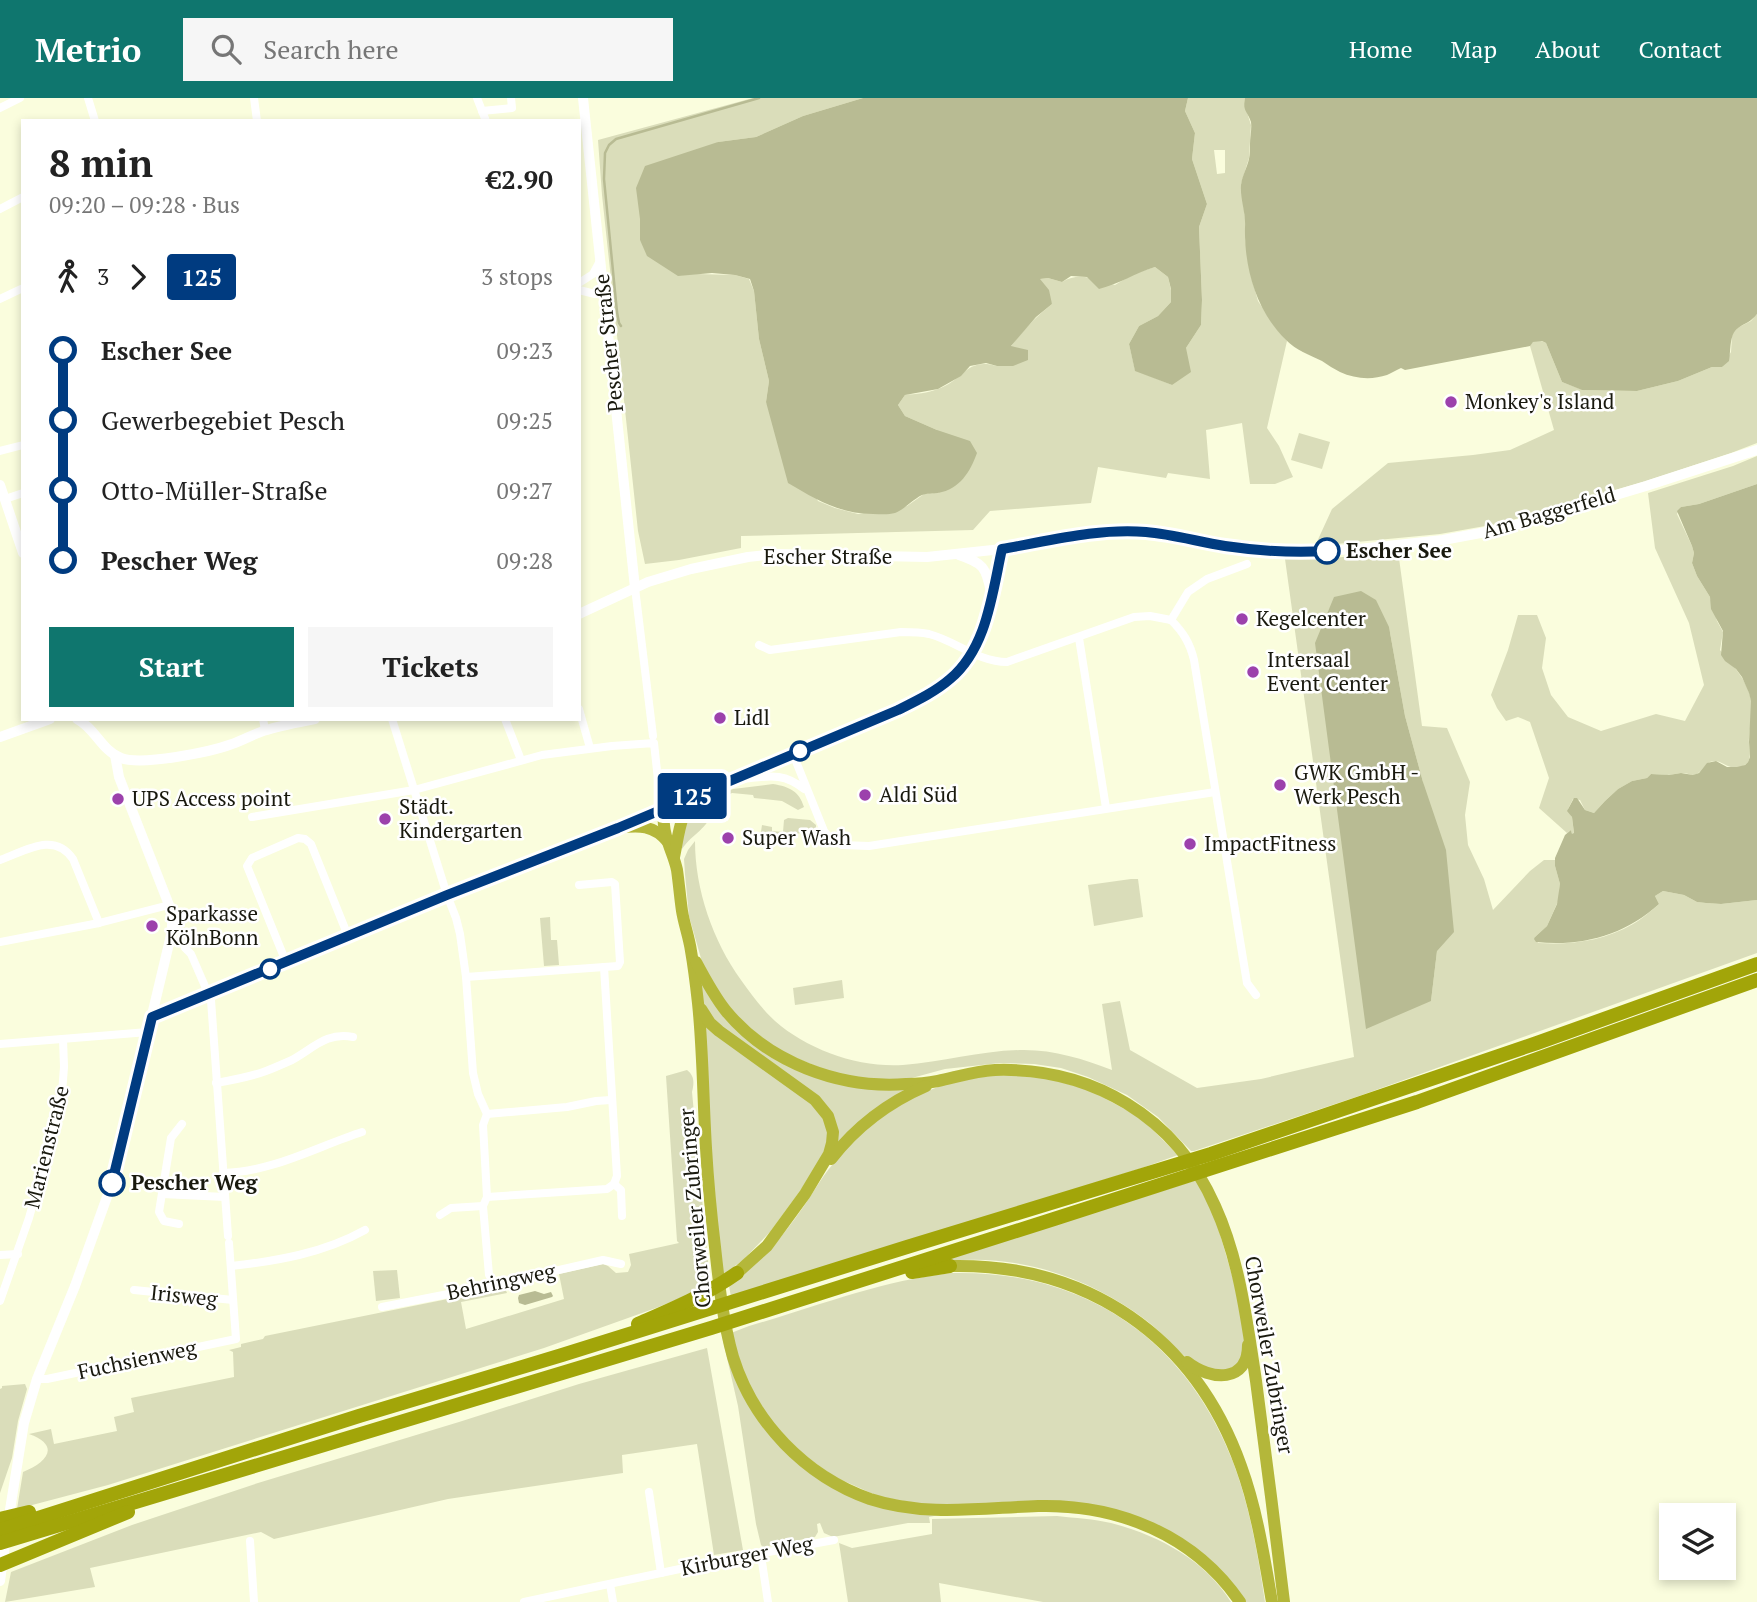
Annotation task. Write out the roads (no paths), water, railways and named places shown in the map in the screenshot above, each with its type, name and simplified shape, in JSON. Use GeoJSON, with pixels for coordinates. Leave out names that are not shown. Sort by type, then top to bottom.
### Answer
{"type":"FeatureCollection","features":[{"type":"Feature","properties":{"kind":"highway"},"geometry":{"type":"LineString","coordinates":[[674,857],[683,814],[687,804],[697,794]]}},
{"type":"Feature","properties":{"kind":"highway","name":"Chorweiler Zubringer"},"geometry":{"type":"LineString","coordinates":[[664,808],[664,821],[674,857],[698,1002],[708,1189],[727,1332],[734,1361],[757,1409],[795,1455],[822,1475],[867,1498],[903,1507],[945,1511],[1058,1506],[1101,1511],[1127,1518],[1158,1530],[1204,1560],[1240,1602]]}},
{"type":"Feature","properties":{"kind":"highway"},"geometry":{"type":"LineString","coordinates":[[664,808],[670,811],[673,818],[674,857]]}},
{"type":"Feature","properties":{"kind":"highway"},"geometry":{"type":"LineString","coordinates":[[618,828],[650,828],[668,842]]}},
{"type":"Feature","properties":{"kind":"highway","name":"Chorweiler Zubringer"},"geometry":{"type":"LineString","coordinates":[[691,952],[724,1009],[755,1039],[783,1057],[817,1072],[850,1081],[897,1085],[987,1071],[1027,1071],[1070,1078],[1129,1105],[1178,1146],[1192,1163],[1215,1206],[1231,1246],[1247,1318],[1284,1602]]}},
{"type":"Feature","properties":{"kind":"highway"},"geometry":{"type":"LineString","coordinates":[[0,1530],[17,1531],[192,1486],[836,1289],[1213,1160],[1757,964]]}},
{"type":"Feature","properties":{"kind":"highway"},"geometry":{"type":"LineString","coordinates":[[1213,1160],[1417,1102],[1757,980]]}},
{"type":"Feature","properties":{"kind":"highway"},"geometry":{"type":"LineString","coordinates":[[698,1002],[714,1027],[808,1094],[828,1116],[833,1132],[831,1149],[805,1194]]}},
{"type":"Feature","properties":{"kind":"highway"},"geometry":{"type":"LineString","coordinates":[[562,1355],[705,1293],[737,1273],[767,1246],[839,1148],[865,1123],[905,1096],[936,1081]]}},
{"type":"Feature","properties":{"kind":"highway"},"geometry":{"type":"LineString","coordinates":[[0,1543],[17,1531],[102,1497],[907,1247],[1183,1170]]}},
{"type":"Feature","properties":{"kind":"highway"},"geometry":{"type":"LineString","coordinates":[[836,1289],[874,1283],[918,1270],[950,1266],[1004,1268],[1059,1280],[1122,1311],[1146,1328],[1197,1381],[1233,1446],[1259,1528],[1272,1602]]}},
{"type":"Feature","properties":{"kind":"highway"},"geometry":{"type":"LineString","coordinates":[[1167,1348],[1204,1373],[1227,1376],[1237,1370],[1246,1358],[1247,1318]]}},
{"type":"Feature","properties":{"kind":"highway"},"geometry":{"type":"LineString","coordinates":[[7,1562],[192,1486]]}},
{"type":"Feature","properties":{"kind":"highway"},"geometry":{"type":"LineString","coordinates":[[0,1519],[79,1499],[102,1497]]}},
{"type":"Feature","properties":{"kind":"main road","name":"Am Baggerfeld"},"geometry":{"type":"LineString","coordinates":[[1002,549],[1114,531],[1148,532],[1237,547],[1294,552],[1359,549],[1443,540],[1502,529],[1757,450]]}},
{"type":"Feature","properties":{"kind":"main road","name":"Escher Straße"},"geometry":{"type":"LineString","coordinates":[[581,613],[648,582],[691,569],[748,557],[777,554],[927,557],[1002,549]]}},
{"type":"Feature","properties":{"kind":"main road"},"geometry":{"type":"LineString","coordinates":[[664,808],[898,710],[948,681],[972,653],[982,633],[1002,549]]}},
{"type":"Feature","properties":{"kind":"main road"},"geometry":{"type":"LineString","coordinates":[[956,554],[976,561],[985,569],[992,595]]}},
{"type":"Feature","properties":{"kind":"main road"},"geometry":{"type":"LineString","coordinates":[[0,737],[44,721]]}},
{"type":"Feature","properties":{"kind":"main road"},"geometry":{"type":"LineString","coordinates":[[80,721],[115,755],[131,760],[209,751],[234,743],[264,725],[298,721]]}},
{"type":"Feature","properties":{"kind":"street"},"geometry":{"type":"LineString","coordinates":[[0,108],[20,98]]}},
{"type":"Feature","properties":{"kind":"street"},"geometry":{"type":"LineString","coordinates":[[89,98],[94,119]]}},
{"type":"Feature","properties":{"kind":"street"},"geometry":{"type":"LineString","coordinates":[[254,98],[257,119]]}},
{"type":"Feature","properties":{"kind":"street"},"geometry":{"type":"LineString","coordinates":[[477,98],[484,119]]}},
{"type":"Feature","properties":{"kind":"street"},"geometry":{"type":"LineString","coordinates":[[482,111],[512,108],[511,98]]}},
{"type":"Feature","properties":{"kind":"street","name":"Pescher Straße"},"geometry":{"type":"LineString","coordinates":[[583,98],[635,587]]}},
{"type":"Feature","properties":{"kind":"street"},"geometry":{"type":"LineString","coordinates":[[0,209],[21,198]]}},
{"type":"Feature","properties":{"kind":"street"},"geometry":{"type":"LineString","coordinates":[[581,282],[593,274],[600,261]]}},
{"type":"Feature","properties":{"kind":"street"},"geometry":{"type":"LineString","coordinates":[[0,299],[21,289]]}},
{"type":"Feature","properties":{"kind":"street"},"geometry":{"type":"LineString","coordinates":[[581,290],[604,294]]}},
{"type":"Feature","properties":{"kind":"street"},"geometry":{"type":"LineString","coordinates":[[0,451],[21,445]]}},
{"type":"Feature","properties":{"kind":"street"},"geometry":{"type":"LineString","coordinates":[[0,485],[21,547]]}},
{"type":"Feature","properties":{"kind":"street"},"geometry":{"type":"LineString","coordinates":[[5,499],[21,494]]}},
{"type":"Feature","properties":{"kind":"street"},"geometry":{"type":"LineString","coordinates":[[1171,620],[1188,592],[1207,579],[1247,564]]}},
{"type":"Feature","properties":{"kind":"street"},"geometry":{"type":"LineString","coordinates":[[152,1017],[664,808],[660,799],[635,587]]}},
{"type":"Feature","properties":{"kind":"street"},"geometry":{"type":"LineString","coordinates":[[759,645],[771,650],[890,633],[917,632],[931,634],[985,659],[1007,662],[1134,617],[1150,616],[1171,620],[1182,632],[1194,660],[1247,983],[1256,995]]}},
{"type":"Feature","properties":{"kind":"street"},"geometry":{"type":"LineString","coordinates":[[1079,638],[1106,808]]}},
{"type":"Feature","properties":{"kind":"street"},"geometry":{"type":"LineString","coordinates":[[581,716],[590,748]]}},
{"type":"Feature","properties":{"kind":"street"},"geometry":{"type":"LineString","coordinates":[[393,721],[458,926],[466,977],[473,1073],[487,1114],[483,1125],[485,1201],[489,1275],[494,1282]]}},
{"type":"Feature","properties":{"kind":"street"},"geometry":{"type":"LineString","coordinates":[[506,721],[521,760]]}},
{"type":"Feature","properties":{"kind":"street"},"geometry":{"type":"LineString","coordinates":[[252,817],[414,790],[542,755],[654,740]]}},
{"type":"Feature","properties":{"kind":"street"},"geometry":{"type":"LineString","coordinates":[[793,754],[824,831],[834,840],[848,846],[869,846],[927,838],[1215,792]]}},
{"type":"Feature","properties":{"kind":"street"},"geometry":{"type":"LineString","coordinates":[[0,1581],[23,1423],[37,1379],[75,1286],[112,1183],[172,931],[169,905],[119,777],[115,755]]}},
{"type":"Feature","properties":{"kind":"street"},"geometry":{"type":"LineString","coordinates":[[732,779],[777,776],[792,779],[806,790]]}},
{"type":"Feature","properties":{"kind":"street"},"geometry":{"type":"LineString","coordinates":[[286,962],[247,866],[252,858],[298,838],[311,844],[348,936]]}},
{"type":"Feature","properties":{"kind":"street"},"geometry":{"type":"LineString","coordinates":[[0,860],[43,844],[55,844],[67,851],[73,859],[99,923]]}},
{"type":"Feature","properties":{"kind":"street"},"geometry":{"type":"LineString","coordinates":[[466,977],[620,964],[615,884],[579,885]]}},
{"type":"Feature","properties":{"kind":"street"},"geometry":{"type":"LineString","coordinates":[[0,942],[99,923],[169,905]]}},
{"type":"Feature","properties":{"kind":"street"},"geometry":{"type":"LineString","coordinates":[[185,948],[191,954],[211,1000],[233,1300]]}},
{"type":"Feature","properties":{"kind":"street"},"geometry":{"type":"LineString","coordinates":[[440,1214],[451,1208],[485,1201],[607,1189],[614,1184],[617,1176],[604,967]]}},
{"type":"Feature","properties":{"kind":"street"},"geometry":{"type":"LineString","coordinates":[[0,1044],[148,1032]]}},
{"type":"Feature","properties":{"kind":"street"},"geometry":{"type":"LineString","coordinates":[[216,1083],[264,1072],[292,1060],[323,1040],[340,1035],[353,1037]]}},
{"type":"Feature","properties":{"kind":"street","name":"Marienstraße"},"geometry":{"type":"LineString","coordinates":[[0,1301],[18,1254],[48,1153],[62,1093],[63,1039]]}},
{"type":"Feature","properties":{"kind":"street"},"geometry":{"type":"LineString","coordinates":[[487,1114],[611,1100]]}},
{"type":"Feature","properties":{"kind":"street"},"geometry":{"type":"LineString","coordinates":[[179,1224],[164,1221],[159,1212],[172,1138],[182,1124]]}},
{"type":"Feature","properties":{"kind":"street"},"geometry":{"type":"LineString","coordinates":[[223,1173],[238,1173],[272,1165],[362,1132]]}},
{"type":"Feature","properties":{"kind":"street"},"geometry":{"type":"LineString","coordinates":[[614,1184],[621,1190],[622,1216]]}},
{"type":"Feature","properties":{"kind":"street"},"geometry":{"type":"LineString","coordinates":[[162,1194],[225,1197]]}},
{"type":"Feature","properties":{"kind":"street"},"geometry":{"type":"LineString","coordinates":[[231,1266],[281,1260],[329,1246],[365,1230]]}},
{"type":"Feature","properties":{"kind":"street"},"geometry":{"type":"LineString","coordinates":[[0,1255],[18,1254]]}},
{"type":"Feature","properties":{"kind":"street","name":"Behringweg"},"geometry":{"type":"LineString","coordinates":[[382,1307],[603,1261],[621,1264]]}},
{"type":"Feature","properties":{"kind":"street","name":"Irisweg"},"geometry":{"type":"LineString","coordinates":[[134,1290],[233,1300]]}},
{"type":"Feature","properties":{"kind":"street","name":"Fuchsienweg"},"geometry":{"type":"LineString","coordinates":[[37,1379],[236,1339],[233,1300]]}},
{"type":"Feature","properties":{"kind":"street","name":"Kirburger Weg"},"geometry":{"type":"LineString","coordinates":[[649,1492],[661,1573]]}},
{"type":"Feature","properties":{"kind":"street","name":"Kirburger Weg"},"geometry":{"type":"LineString","coordinates":[[524,1602],[834,1540]]}},
{"type":"Feature","properties":{"kind":"street"},"geometry":{"type":"LineString","coordinates":[[250,1541],[254,1602]]}},
{"type":"Feature","properties":{"kind":"street"},"geometry":{"type":"LineString","coordinates":[[758,1554],[762,1562],[768,1602]]}},
{"type":"Feature","properties":{"kind":"street"},"geometry":{"type":"LineString","coordinates":[[610,1584],[614,1602]]}},
{"type":"Feature","properties":{"kind":"waterway"},"geometry":{"type":"LineString","coordinates":[[621,326],[617,312],[604,179],[605,153],[609,145],[616,139],[759,98]]}},
{"type":"Feature","properties":{"kind":"place","name":"Monkey's Island"},"geometry":{"type":"Point","coordinates":[1451,402]}},
{"type":"Feature","properties":{"kind":"place","name":"Escher See"},"geometry":{"type":"Point","coordinates":[1327,551]}},
{"type":"Feature","properties":{"kind":"place","name":"Kegelcenter"},"geometry":{"type":"Point","coordinates":[1242,619]}},
{"type":"Feature","properties":{"kind":"place","name":"Intersaal Event Center"},"geometry":{"type":"Point","coordinates":[1253,672]}},
{"type":"Feature","properties":{"kind":"place","name":"Lidl"},"geometry":{"type":"Point","coordinates":[720,718]}},
{"type":"Feature","properties":{"kind":"place","name":"GWK GmbH - Werk Pesch"},"geometry":{"type":"Point","coordinates":[1280,785]}},
{"type":"Feature","properties":{"kind":"place","name":"Aldi Süd"},"geometry":{"type":"Point","coordinates":[865,795]}},
{"type":"Feature","properties":{"kind":"place","name":"UPS Access point"},"geometry":{"type":"Point","coordinates":[118,799]}},
{"type":"Feature","properties":{"kind":"place","name":"Städt. Kindergarten"},"geometry":{"type":"Point","coordinates":[385,819]}},
{"type":"Feature","properties":{"kind":"place","name":"Super Wash"},"geometry":{"type":"Point","coordinates":[728,838]}},
{"type":"Feature","properties":{"kind":"place","name":"ImpactFitness"},"geometry":{"type":"Point","coordinates":[1190,844]}},
{"type":"Feature","properties":{"kind":"place","name":"Sparkasse KölnBonn"},"geometry":{"type":"Point","coordinates":[152,926]}},
{"type":"Feature","properties":{"kind":"place","name":"Pescher Weg"},"geometry":{"type":"Point","coordinates":[112,1183]}}]}
